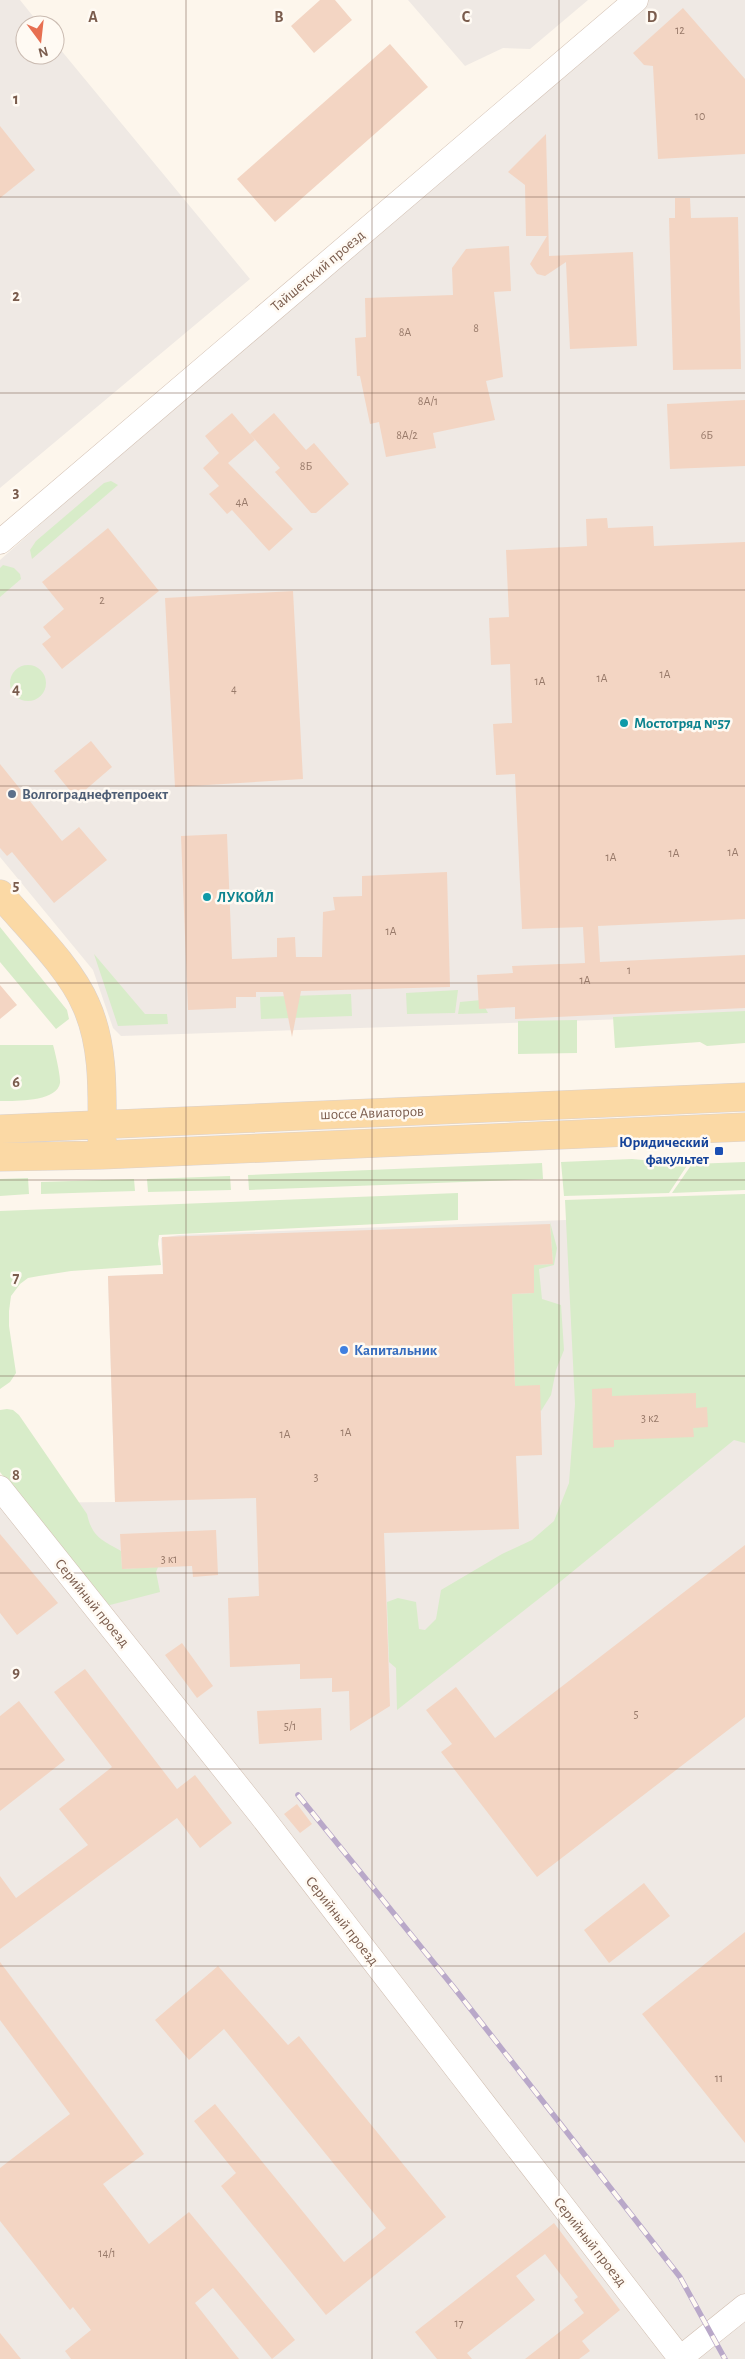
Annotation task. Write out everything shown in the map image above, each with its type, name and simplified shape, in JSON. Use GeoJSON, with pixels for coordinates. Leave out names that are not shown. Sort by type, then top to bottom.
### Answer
{"type":"FeatureCollection","features":[{"type":"Feature","properties":{"kind":"main road"},"geometry":{"type":"LineString","coordinates":[[0,894],[69,975],[86,1005],[97,1036],[102,1155]]}},
{"type":"Feature","properties":{"kind":"main road","name":"шоссе Авиаторов"},"geometry":{"type":"LineString","coordinates":[[0,1129],[745,1097]]}},
{"type":"Feature","properties":{"kind":"main road","name":"шоссе Авиаторов"},"geometry":{"type":"LineString","coordinates":[[0,1157],[102,1155],[745,1128]]}},
{"type":"Feature","properties":{"kind":"street","name":"Тайшетский проезд"},"geometry":{"type":"LineString","coordinates":[[0,542],[636,0]]}},
{"type":"Feature","properties":{"kind":"street","name":"Серийный проезд"},"geometry":{"type":"LineString","coordinates":[[0,1488],[260,1814],[680,2358]]}},
{"type":"Feature","properties":{"kind":"street"},"geometry":{"type":"LineString","coordinates":[[680,2358],[745,2306]]}},
{"type":"Feature","properties":{"kind":"shaded area"},"geometry":{"type":"Polygon","coordinates":[[[0,0],[20,0],[32,15],[15,15],[15,65],[65,65],[65,55],[250,279],[0,488],[0,0]]]}},
{"type":"Feature","properties":{"kind":"shaded area"},"geometry":{"type":"Polygon","coordinates":[[[408,0],[588,0],[530,49],[503,48],[465,66],[408,0]]]}},
{"type":"Feature","properties":{"kind":"shaded area"},"geometry":{"type":"Polygon","coordinates":[[[636,0],[745,0],[745,1015],[121,1036],[113,1028],[93,970],[0,857],[0,560],[520,98],[636,0]]]}},
{"type":"Feature","properties":{"kind":"shaded area"},"geometry":{"type":"Polygon","coordinates":[[[745,1213],[745,2359],[0,2359],[0,1503],[115,1502],[108,1276],[163,1274],[161,1238],[179,1235],[745,1213]]]}},
{"type":"Feature","properties":{"kind":"green space"},"geometry":{"type":"Polygon","coordinates":[[[111,481],[118,485],[32,559],[30,550],[36,541],[104,483],[111,481]]]}},
{"type":"Feature","properties":{"kind":"green space"},"geometry":{"type":"Polygon","coordinates":[[[3,565],[14,568],[20,574],[21,579],[0,597],[0,568],[3,565]]]}},
{"type":"Feature","properties":{"kind":"green space"},"geometry":{"type":"Polygon","coordinates":[[[28,665],[35,666],[41,670],[45,676],[45,690],[41,696],[35,700],[28,701],[21,700],[15,696],[11,690],[10,683],[11,676],[15,670],[21,666],[28,665]]]}},
{"type":"Feature","properties":{"kind":"green space"},"geometry":{"type":"Polygon","coordinates":[[[0,927],[67,1010],[69,1019],[56,1029],[0,962],[0,927]]]}},
{"type":"Feature","properties":{"kind":"green space"},"geometry":{"type":"Polygon","coordinates":[[[94,954],[145,1014],[167,1014],[168,1024],[118,1026],[94,954]]]}},
{"type":"Feature","properties":{"kind":"green space"},"geometry":{"type":"Polygon","coordinates":[[[458,990],[455,1013],[407,1014],[406,993],[458,990]]]}},
{"type":"Feature","properties":{"kind":"green space"},"geometry":{"type":"Polygon","coordinates":[[[351,994],[352,1016],[261,1019],[260,997],[351,994]]]}},
{"type":"Feature","properties":{"kind":"green space"},"geometry":{"type":"Polygon","coordinates":[[[481,1000],[488,1013],[458,1014],[460,1002],[481,1000]]]}},
{"type":"Feature","properties":{"kind":"green space"},"geometry":{"type":"Polygon","coordinates":[[[745,1011],[745,1043],[707,1046],[700,1042],[615,1048],[613,1017],[745,1011]]]}},
{"type":"Feature","properties":{"kind":"green space"},"geometry":{"type":"Polygon","coordinates":[[[577,1020],[577,1053],[518,1054],[518,1021],[577,1020]]]}},
{"type":"Feature","properties":{"kind":"green space"},"geometry":{"type":"Polygon","coordinates":[[[0,1045],[53,1045],[60,1080],[57,1089],[44,1097],[0,1101],[0,1045]]]}},
{"type":"Feature","properties":{"kind":"green space"},"geometry":{"type":"Polygon","coordinates":[[[632,1159],[688,1164],[669,1193],[564,1196],[561,1162],[632,1159]]]}},
{"type":"Feature","properties":{"kind":"green space"},"geometry":{"type":"Polygon","coordinates":[[[745,1162],[745,1190],[672,1193],[692,1164],[745,1162]]]}},
{"type":"Feature","properties":{"kind":"green space"},"geometry":{"type":"Polygon","coordinates":[[[542,1163],[543,1179],[249,1190],[248,1175],[542,1163]]]}},
{"type":"Feature","properties":{"kind":"green space"},"geometry":{"type":"Polygon","coordinates":[[[230,1176],[231,1190],[148,1192],[147,1179],[230,1176]]]}},
{"type":"Feature","properties":{"kind":"green space"},"geometry":{"type":"Polygon","coordinates":[[[28,1178],[29,1194],[0,1196],[0,1179],[28,1178]]]}},
{"type":"Feature","properties":{"kind":"green space"},"geometry":{"type":"Polygon","coordinates":[[[134,1179],[135,1191],[41,1194],[41,1182],[134,1179]]]}},
{"type":"Feature","properties":{"kind":"green space"},"geometry":{"type":"Polygon","coordinates":[[[458,1193],[458,1220],[159,1235],[158,1244],[161,1265],[71,1271],[28,1278],[20,1284],[11,1296],[9,1326],[16,1373],[10,1382],[0,1389],[0,1211],[458,1193]]]}},
{"type":"Feature","properties":{"kind":"green space"},"geometry":{"type":"Polygon","coordinates":[[[745,1194],[745,1443],[734,1440],[550,1590],[397,1710],[396,1668],[389,1662],[387,1602],[398,1598],[416,1602],[419,1629],[425,1630],[436,1619],[441,1590],[502,1554],[532,1540],[554,1521],[569,1483],[575,1404],[565,1200],[745,1194]]]}},
{"type":"Feature","properties":{"kind":"green space"},"geometry":{"type":"Polygon","coordinates":[[[550,1222],[557,1248],[554,1265],[539,1269],[542,1299],[561,1305],[564,1350],[556,1370],[551,1395],[541,1411],[515,1386],[512,1294],[534,1293],[534,1265],[553,1264],[550,1222]]]}},
{"type":"Feature","properties":{"kind":"green space"},"geometry":{"type":"Polygon","coordinates":[[[0,1410],[13,1410],[19,1415],[87,1514],[95,1533],[103,1541],[121,1551],[122,1569],[158,1567],[156,1572],[160,1592],[110,1605],[99,1602],[0,1472],[0,1410]]]}},
{"type":"Feature","properties":{"kind":"building"},"geometry":{"type":"Polygon","coordinates":[[[320,0],[335,0],[352,20],[314,53],[291,26],[320,0]]]}},
{"type":"Feature","properties":{"kind":"building"},"geometry":{"type":"Polygon","coordinates":[[[683,8],[745,79],[745,154],[658,159],[653,66],[644,65],[633,53],[683,8]]]}},
{"type":"Feature","properties":{"kind":"building"},"geometry":{"type":"Polygon","coordinates":[[[390,44],[428,87],[275,222],[237,179],[390,44]]]}},
{"type":"Feature","properties":{"kind":"building"},"geometry":{"type":"Polygon","coordinates":[[[0,126],[35,170],[0,198],[0,126]]]}},
{"type":"Feature","properties":{"kind":"building"},"geometry":{"type":"Polygon","coordinates":[[[546,134],[549,256],[633,252],[637,346],[570,349],[566,262],[545,276],[537,274],[530,264],[547,236],[526,236],[525,185],[508,172],[546,134]]]}},
{"type":"Feature","properties":{"kind":"building"},"geometry":{"type":"Polygon","coordinates":[[[675,198],[690,198],[691,218],[738,217],[741,369],[673,370],[669,218],[675,218],[675,198]]]}},
{"type":"Feature","properties":{"kind":"building"},"geometry":{"type":"Polygon","coordinates":[[[509,246],[511,291],[494,292],[503,377],[486,381],[495,420],[433,433],[436,448],[386,457],[379,422],[370,424],[360,376],[357,376],[355,338],[366,337],[365,298],[453,295],[452,268],[466,249],[509,246]]]}},
{"type":"Feature","properties":{"kind":"building"},"geometry":{"type":"Polygon","coordinates":[[[745,400],[745,466],[670,469],[667,404],[745,400]]]}},
{"type":"Feature","properties":{"kind":"building"},"geometry":{"type":"Polygon","coordinates":[[[232,413],[255,440],[228,463],[293,529],[269,551],[232,510],[227,514],[209,494],[219,486],[203,468],[219,453],[205,436],[232,413]]]}},
{"type":"Feature","properties":{"kind":"building"},"geometry":{"type":"Polygon","coordinates":[[[274,413],[306,450],[314,443],[349,484],[316,513],[311,513],[275,472],[280,468],[250,434],[274,413]]]}},
{"type":"Feature","properties":{"kind":"building","name":"Мостотряд №57"},"geometry":{"type":"Polygon","coordinates":[[[607,518],[608,528],[653,526],[654,546],[745,542],[745,919],[598,926],[600,962],[745,955],[745,1008],[515,1019],[515,1007],[479,1009],[477,975],[513,973],[512,966],[585,963],[583,927],[522,929],[515,774],[496,775],[493,724],[512,723],[510,664],[491,665],[489,618],[509,617],[506,550],[587,546],[586,519],[607,518]]]}},
{"type":"Feature","properties":{"kind":"building"},"geometry":{"type":"Polygon","coordinates":[[[108,528],[159,591],[62,669],[42,644],[51,637],[43,627],[64,609],[42,582],[108,528]]]}},
{"type":"Feature","properties":{"kind":"building"},"geometry":{"type":"Polygon","coordinates":[[[293,591],[303,779],[175,787],[165,598],[293,591]]]}},
{"type":"Feature","properties":{"kind":"building"},"geometry":{"type":"Polygon","coordinates":[[[91,741],[112,767],[76,798],[54,771],[91,741]]]}},
{"type":"Feature","properties":{"kind":"building"},"geometry":{"type":"Polygon","coordinates":[[[0,764],[62,841],[79,827],[107,860],[54,903],[12,852],[7,856],[0,848],[0,764]]]}},
{"type":"Feature","properties":{"kind":"building"},"geometry":{"type":"Polygon","coordinates":[[[227,834],[232,959],[277,957],[277,938],[295,937],[296,957],[322,957],[323,912],[335,910],[333,897],[362,896],[362,876],[447,872],[450,987],[301,991],[292,1037],[283,992],[256,992],[256,997],[236,997],[236,1008],[188,1010],[181,836],[227,834]]]}},
{"type":"Feature","properties":{"kind":"building"},"geometry":{"type":"Polygon","coordinates":[[[0,985],[17,1005],[0,1019],[0,985]]]}},
{"type":"Feature","properties":{"kind":"building"},"geometry":{"type":"Polygon","coordinates":[[[550,1224],[553,1264],[534,1265],[534,1293],[512,1294],[515,1386],[540,1385],[542,1455],[516,1456],[519,1529],[384,1533],[390,1706],[350,1731],[349,1691],[332,1692],[332,1678],[300,1679],[300,1664],[230,1667],[228,1598],[259,1596],[256,1498],[115,1502],[108,1276],[163,1274],[162,1237],[550,1224]]]}},
{"type":"Feature","properties":{"kind":"building"},"geometry":{"type":"Polygon","coordinates":[[[612,1388],[612,1396],[696,1393],[696,1408],[707,1407],[708,1427],[693,1428],[694,1437],[614,1440],[614,1447],[593,1448],[592,1389],[612,1388]]]}},
{"type":"Feature","properties":{"kind":"building"},"geometry":{"type":"Polygon","coordinates":[[[216,1530],[218,1575],[193,1577],[192,1566],[122,1569],[120,1534],[216,1530]]]}},
{"type":"Feature","properties":{"kind":"building"},"geometry":{"type":"Polygon","coordinates":[[[0,1534],[58,1603],[17,1635],[0,1613],[0,1534]]]}},
{"type":"Feature","properties":{"kind":"building"},"geometry":{"type":"Polygon","coordinates":[[[745,1545],[745,1717],[537,1877],[441,1752],[452,1744],[426,1710],[456,1687],[495,1738],[745,1545]]]}},
{"type":"Feature","properties":{"kind":"building"},"geometry":{"type":"Polygon","coordinates":[[[182,1643],[213,1686],[197,1698],[165,1655],[182,1643]]]}},
{"type":"Feature","properties":{"kind":"building"},"geometry":{"type":"Polygon","coordinates":[[[85,1669],[177,1789],[195,1775],[232,1823],[200,1848],[177,1818],[0,1949],[0,1876],[16,1898],[88,1845],[59,1809],[112,1767],[54,1692],[85,1669]]]}},
{"type":"Feature","properties":{"kind":"building"},"geometry":{"type":"Polygon","coordinates":[[[19,1701],[65,1760],[0,1811],[0,1716],[19,1701]]]}},
{"type":"Feature","properties":{"kind":"building"},"geometry":{"type":"Polygon","coordinates":[[[321,1708],[322,1740],[259,1744],[257,1711],[321,1708]]]}},
{"type":"Feature","properties":{"kind":"building"},"geometry":{"type":"Polygon","coordinates":[[[297,1804],[312,1824],[300,1833],[284,1814],[297,1804]]]}},
{"type":"Feature","properties":{"kind":"building"},"geometry":{"type":"Polygon","coordinates":[[[644,1883],[670,1916],[609,1963],[584,1930],[644,1883]]]}},
{"type":"Feature","properties":{"kind":"building"},"geometry":{"type":"Polygon","coordinates":[[[745,1932],[745,2143],[642,2014],[745,1932]]]}},
{"type":"Feature","properties":{"kind":"building"},"geometry":{"type":"Polygon","coordinates":[[[0,1962],[144,2154],[103,2184],[149,2244],[189,2212],[295,2340],[272,2359],[213,2288],[195,2303],[239,2359],[71,2359],[65,2351],[91,2330],[73,2307],[70,2310],[0,2221],[0,2168],[70,2114],[0,2020],[0,1962]]]}},
{"type":"Feature","properties":{"kind":"building"},"geometry":{"type":"Polygon","coordinates":[[[218,1966],[288,2045],[299,2036],[446,2217],[326,2315],[221,2186],[236,2173],[194,2121],[215,2104],[344,2262],[386,2228],[224,2029],[189,2060],[155,2020],[218,1966]]]}},
{"type":"Feature","properties":{"kind":"building"},"geometry":{"type":"Polygon","coordinates":[[[554,2223],[620,2310],[582,2341],[590,2351],[579,2359],[525,2359],[584,2313],[574,2300],[578,2297],[545,2254],[516,2276],[535,2300],[467,2353],[472,2359],[437,2359],[415,2332],[554,2223]]]}},
{"type":"Feature","properties":{"kind":"building"},"geometry":{"type":"Polygon","coordinates":[[[0,2333],[21,2359],[0,2359],[0,2333]]]}},
{"type":"Feature","properties":{"kind":"railway"},"geometry":{"type":"LineString","coordinates":[[298,1795],[455,1989],[680,2277],[725,2359]]}},
{"type":"Feature","properties":{"kind":"place","name":"Мостотряд №57"},"geometry":{"type":"Point","coordinates":[624,723]}},
{"type":"Feature","properties":{"kind":"place","name":"Волгограднефтепроект"},"geometry":{"type":"Point","coordinates":[12,794]}},
{"type":"Feature","properties":{"kind":"place","name":"ЛУКОЙЛ"},"geometry":{"type":"Point","coordinates":[207,897]}},
{"type":"Feature","properties":{"kind":"place","name":"Юридический факультет"},"geometry":{"type":"Point","coordinates":[719,1151]}},
{"type":"Feature","properties":{"kind":"place","name":"Капитальник"},"geometry":{"type":"Point","coordinates":[344,1350]}}]}
